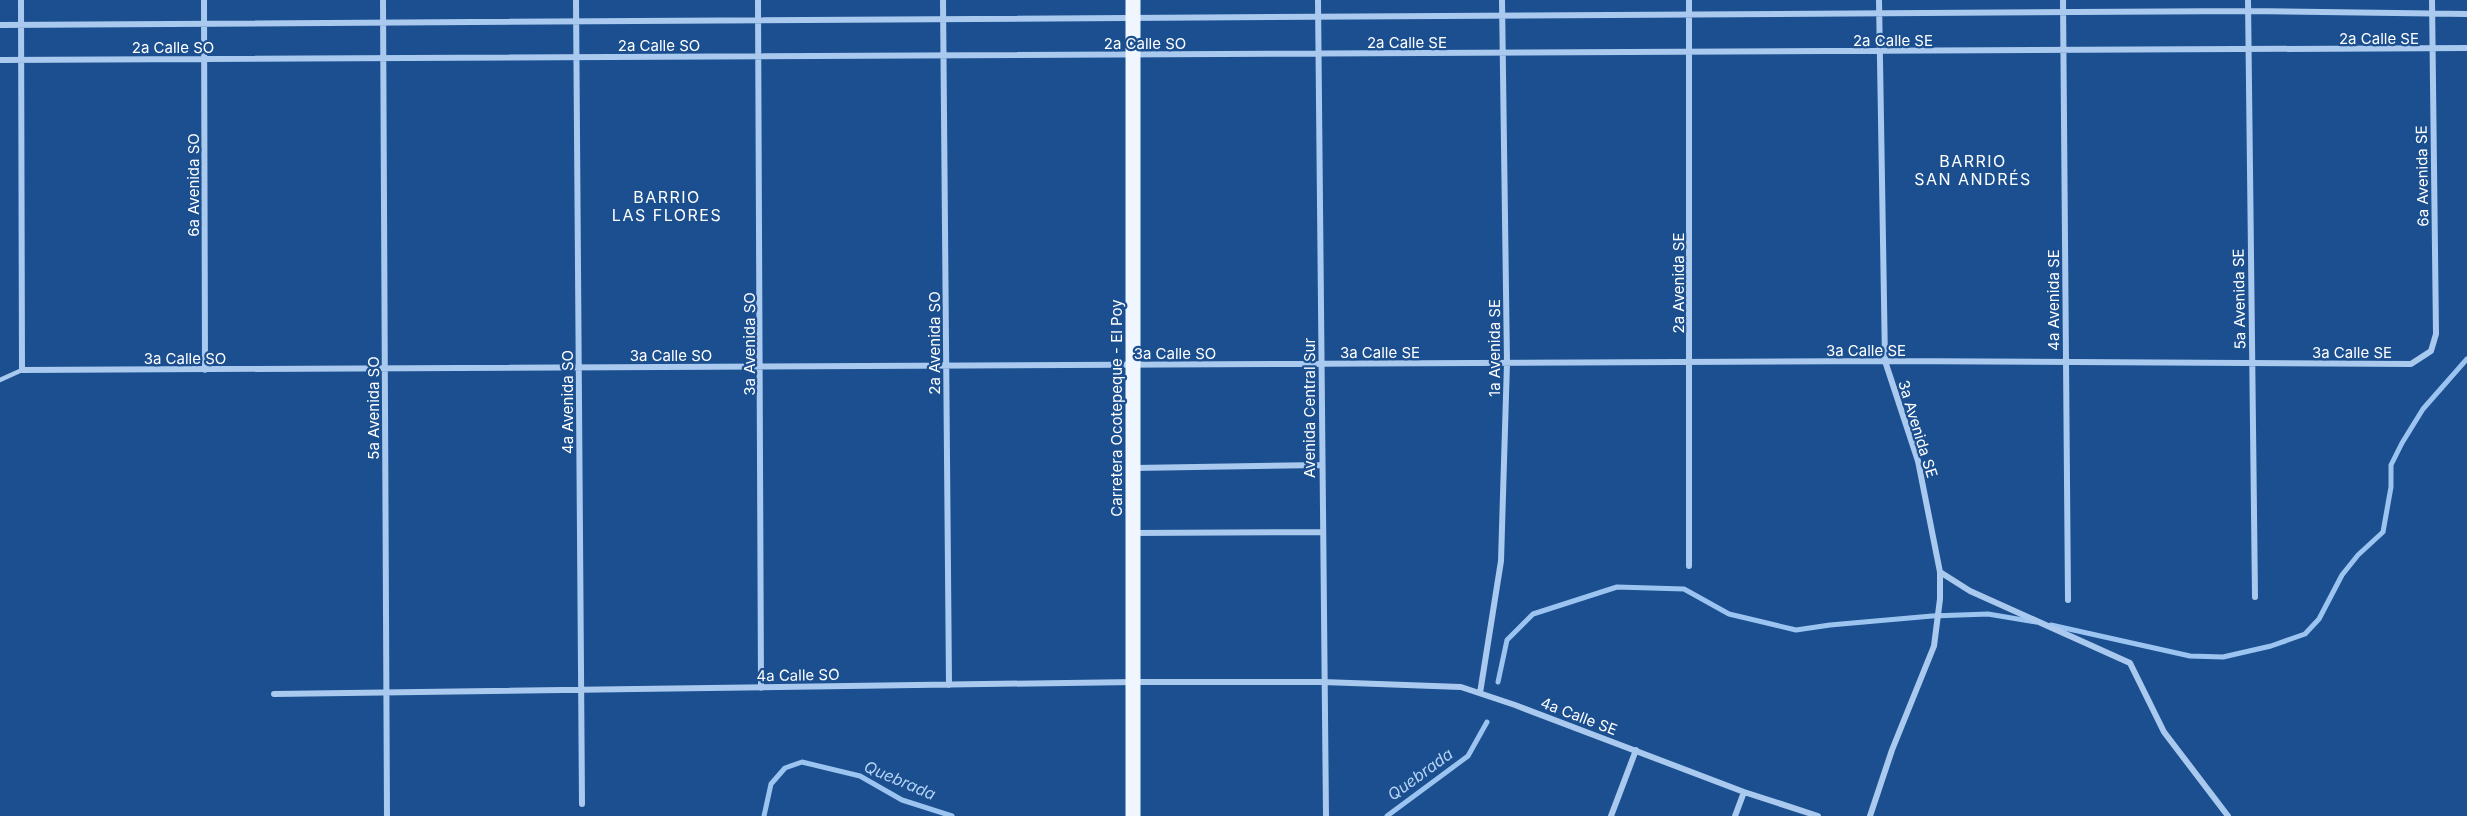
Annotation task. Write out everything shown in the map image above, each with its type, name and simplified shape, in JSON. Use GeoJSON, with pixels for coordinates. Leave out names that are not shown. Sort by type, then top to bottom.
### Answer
{"type":"FeatureCollection","features":[{"type":"Feature","properties":{"kind":"main road","name":"Carretera Ocotepeque - El Poy"},"geometry":{"type":"LineString","coordinates":[[1133,0],[1133,816]]}},
{"type":"Feature","properties":{"kind":"street"},"geometry":{"type":"LineString","coordinates":[[21,0],[22,370]]}},
{"type":"Feature","properties":{"kind":"street","name":"6a Avenida SO"},"geometry":{"type":"LineString","coordinates":[[204,0],[205,369]]}},
{"type":"Feature","properties":{"kind":"street","name":"5a Avenida SO"},"geometry":{"type":"LineString","coordinates":[[383,0],[387,816]]}},
{"type":"Feature","properties":{"kind":"street","name":"4a Avenida SO"},"geometry":{"type":"LineString","coordinates":[[576,0],[582,804]]}},
{"type":"Feature","properties":{"kind":"street","name":"3a Avenida SO"},"geometry":{"type":"LineString","coordinates":[[758,0],[761,688]]}},
{"type":"Feature","properties":{"kind":"street","name":"2a Avenida SO"},"geometry":{"type":"LineString","coordinates":[[943,0],[949,685]]}},
{"type":"Feature","properties":{"kind":"street","name":"Avenida Central Sur"},"geometry":{"type":"LineString","coordinates":[[1317,0],[1326,816]]}},
{"type":"Feature","properties":{"kind":"street","name":"1a Avenida SE"},"geometry":{"type":"LineString","coordinates":[[1480,693],[1502,561],[1507,363],[1502,0]]}},
{"type":"Feature","properties":{"kind":"street","name":"2a Avenida SE"},"geometry":{"type":"LineString","coordinates":[[1689,0],[1691,362],[1689,566]]}},
{"type":"Feature","properties":{"kind":"street","name":"3a Avenida SE"},"geometry":{"type":"LineString","coordinates":[[1870,816],[1892,750],[1934,646],[1940,599],[1940,572],[1918,461],[1885,361],[1879,0]]}},
{"type":"Feature","properties":{"kind":"street","name":"4a Avenida SE"},"geometry":{"type":"LineString","coordinates":[[2063,0],[2067,600]]}},
{"type":"Feature","properties":{"kind":"street","name":"5a Avenida SE"},"geometry":{"type":"LineString","coordinates":[[2248,0],[2255,597]]}},
{"type":"Feature","properties":{"kind":"street","name":"6a Avenida SE"},"geometry":{"type":"LineString","coordinates":[[2411,364],[2431,351],[2436,334],[2432,0]]}},
{"type":"Feature","properties":{"kind":"street","name":"2a Calle SE"},"geometry":{"type":"LineString","coordinates":[[1318,17],[2248,11],[2467,14]]}},
{"type":"Feature","properties":{"kind":"street","name":"2a Calle SO"},"geometry":{"type":"LineString","coordinates":[[0,25],[1318,17]]}},
{"type":"Feature","properties":{"kind":"street","name":"2a Calle SE"},"geometry":{"type":"LineString","coordinates":[[1318,54],[2433,50],[2467,48]]}},
{"type":"Feature","properties":{"kind":"street","name":"2a Calle SO"},"geometry":{"type":"LineString","coordinates":[[0,60],[1318,54]]}},
{"type":"Feature","properties":{"kind":"street","name":"3a Calle SE"},"geometry":{"type":"LineString","coordinates":[[1321,364],[1885,361],[2411,364]]}},
{"type":"Feature","properties":{"kind":"street","name":"3a Calle SO"},"geometry":{"type":"LineString","coordinates":[[22,370],[1321,364]]}},
{"type":"Feature","properties":{"kind":"street"},"geometry":{"type":"LineString","coordinates":[[1134,468],[1322,465]]}},
{"type":"Feature","properties":{"kind":"street"},"geometry":{"type":"LineString","coordinates":[[1134,533],[1322,532]]}},
{"type":"Feature","properties":{"kind":"street"},"geometry":{"type":"LineString","coordinates":[[1940,572],[1970,591],[2130,663],[2164,732],[2228,816]]}},
{"type":"Feature","properties":{"kind":"street","name":"4a Calle SO"},"geometry":{"type":"LineString","coordinates":[[274,694],[1134,682],[1323,682]]}},
{"type":"Feature","properties":{"kind":"street","name":"4a Calle SE"},"geometry":{"type":"LineString","coordinates":[[1323,682],[1461,687],[1636,750],[1744,792],[1818,816]]}},
{"type":"Feature","properties":{"kind":"street"},"geometry":{"type":"LineString","coordinates":[[1611,816],[1636,750]]}},
{"type":"Feature","properties":{"kind":"street"},"geometry":{"type":"LineString","coordinates":[[1735,816],[1744,792]]}},
{"type":"Feature","properties":{"kind":"lane"},"geometry":{"type":"LineString","coordinates":[[0,380],[22,370]]}},
{"type":"Feature","properties":{"kind":"waterway"},"geometry":{"type":"LineString","coordinates":[[2051,625],[2190,656],[2223,657],[2271,646],[2305,634],[2319,619],[2342,575],[2358,555],[2383,532],[2391,487],[2391,465],[2423,409],[2467,359]]}},
{"type":"Feature","properties":{"kind":"waterway"},"geometry":{"type":"LineString","coordinates":[[1498,682],[1507,640],[1533,614],[1617,587],[1684,589],[1729,614],[1796,630],[1932,616],[1988,614],[2036,622]]}},
{"type":"Feature","properties":{"kind":"waterway","name":"Quebrada"},"geometry":{"type":"LineString","coordinates":[[1387,816],[1468,756],[1487,722]]}},
{"type":"Feature","properties":{"kind":"waterway","name":"Quebrada"},"geometry":{"type":"LineString","coordinates":[[764,816],[771,784],[785,768],[802,762],[860,776],[902,800],[952,816]]}},
{"type":"Feature","properties":{"kind":"district","name":"BARRIO SAN ANDRÉS"},"geometry":{"type":"Point","coordinates":[1973,170]}},
{"type":"Feature","properties":{"kind":"district","name":"BARRIO LAS FLORES"},"geometry":{"type":"Point","coordinates":[667,206]}}]}
